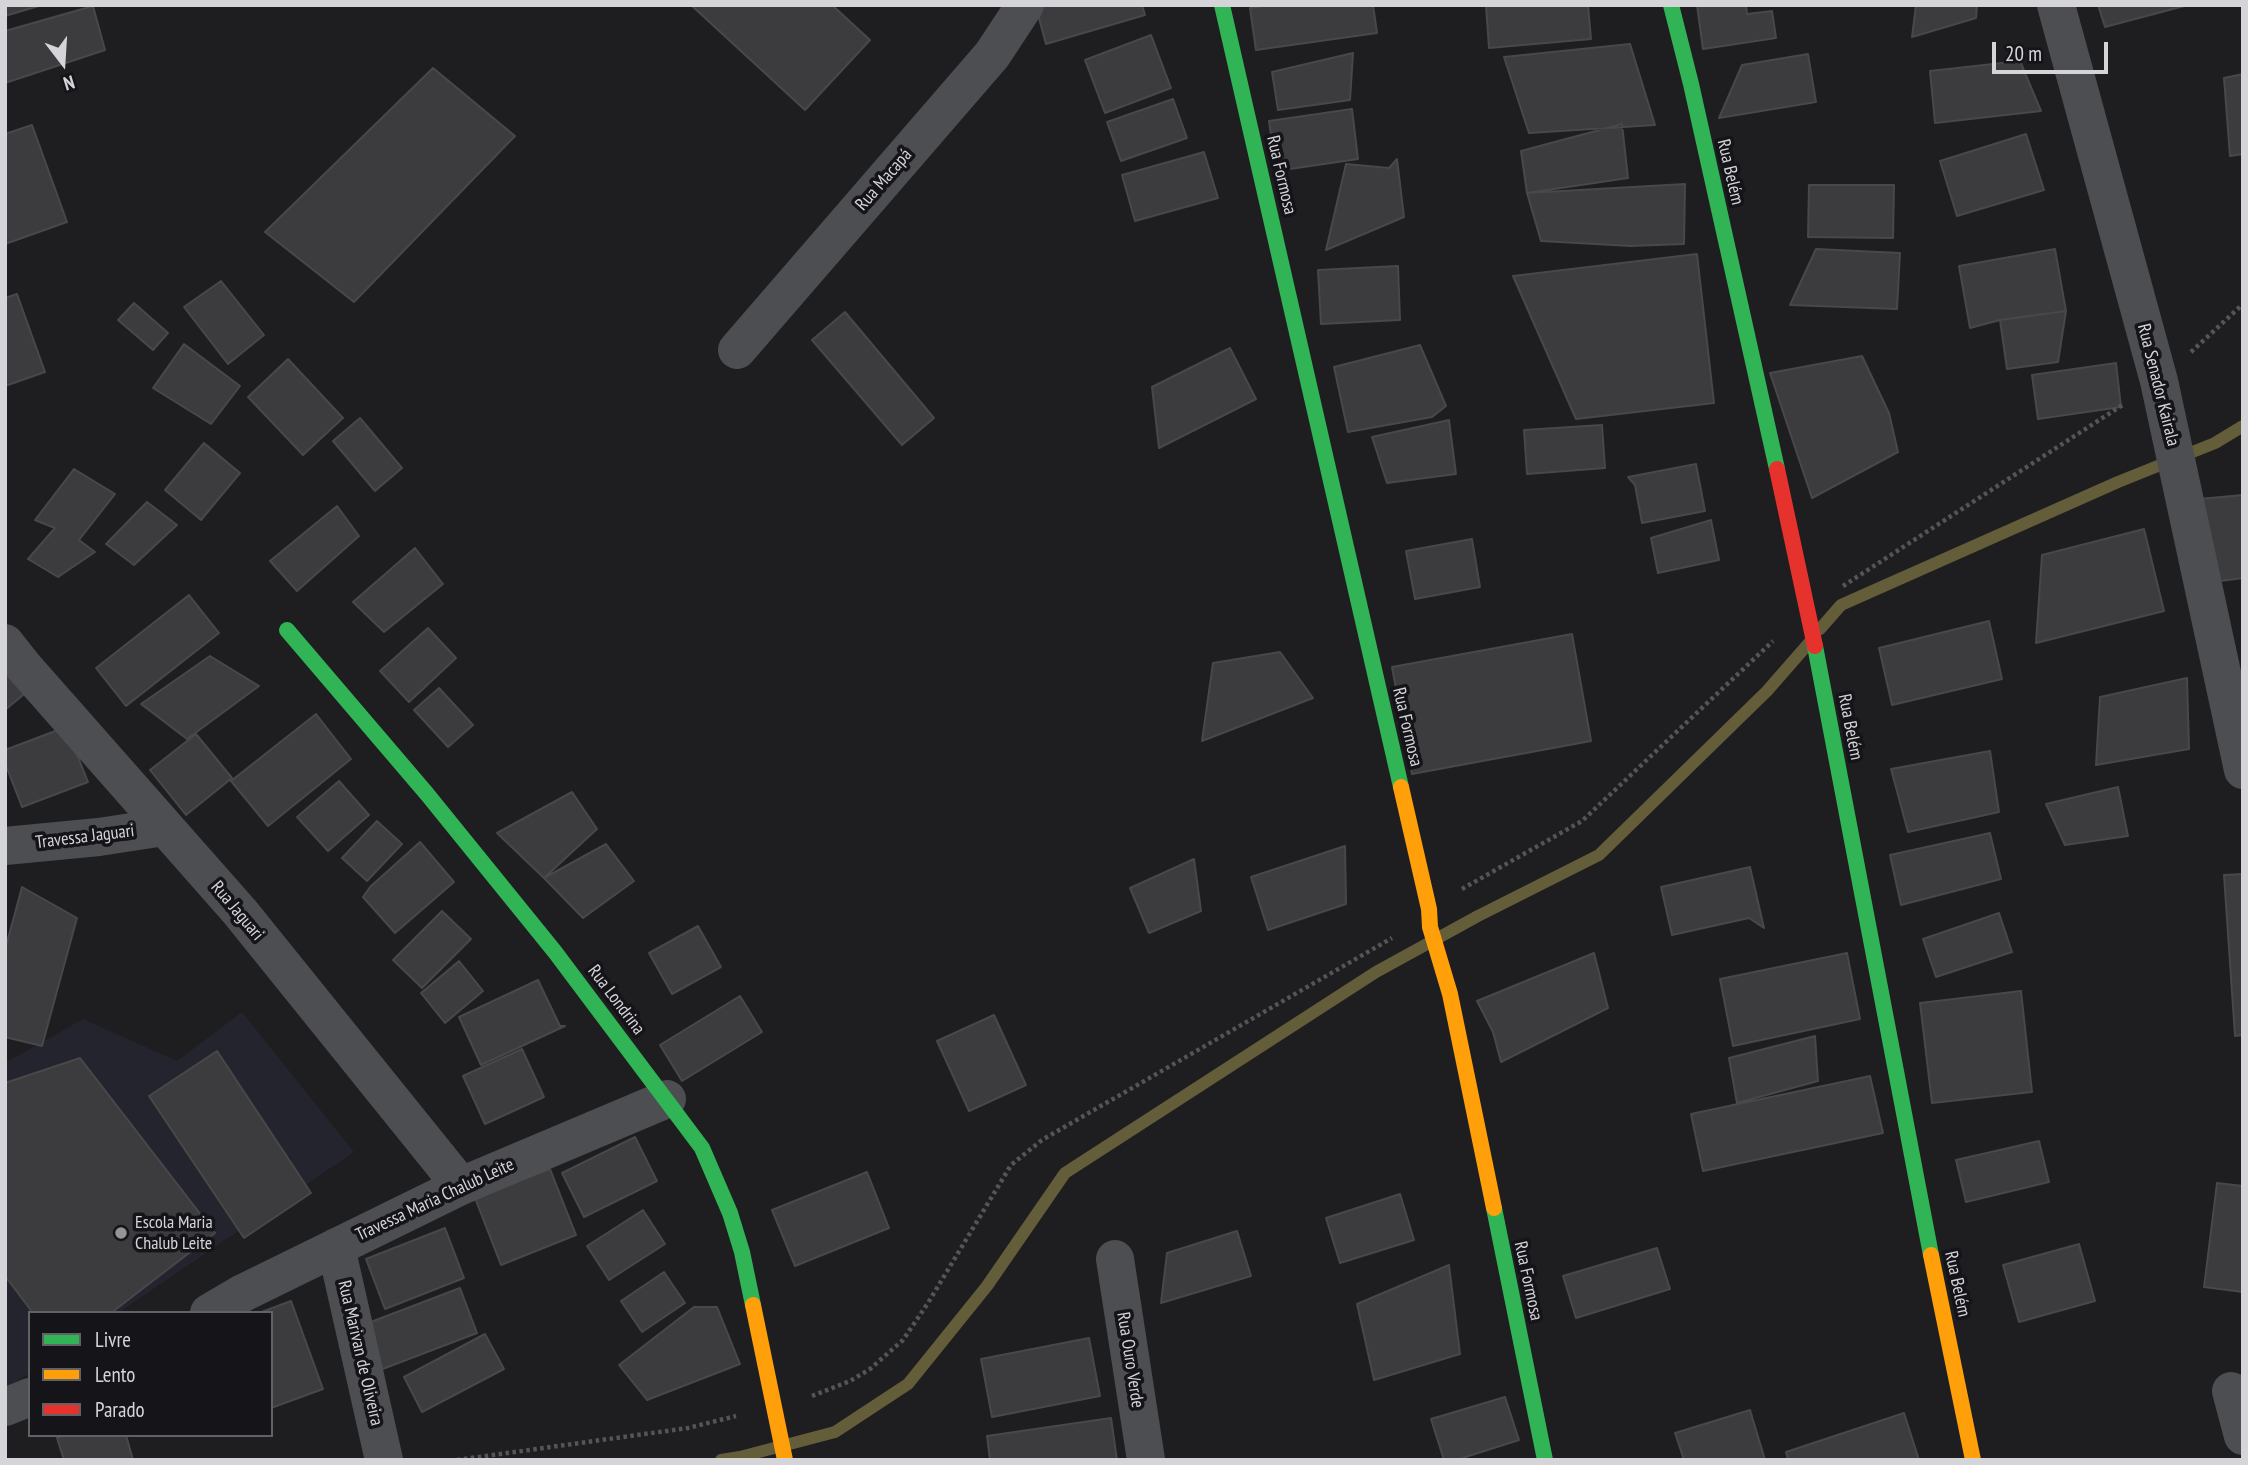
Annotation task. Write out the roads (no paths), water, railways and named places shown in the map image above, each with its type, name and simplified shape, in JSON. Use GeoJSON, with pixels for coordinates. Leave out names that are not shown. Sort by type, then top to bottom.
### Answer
{"type":"FeatureCollection","features":[{"type":"Feature","properties":{"kind":"street","name":"Rua Macapá"},"geometry":{"type":"LineString","coordinates":[[737,350],[992,55],[1025,5]]}},
{"type":"Feature","properties":{"kind":"street","name":"Rua Formosa"},"geometry":{"type":"LineString","coordinates":[[1222,5],[1429,909],[1430,927],[1450,994],[1545,1460]]}},
{"type":"Feature","properties":{"kind":"street","name":"Rua Belém"},"geometry":{"type":"LineString","coordinates":[[1671,5],[1808,608],[1915,1176],[1973,1460]]}},
{"type":"Feature","properties":{"kind":"street","name":"Rua Senador Kairala"},"geometry":{"type":"LineString","coordinates":[[2056,5],[2159,381],[2243,770]]}},
{"type":"Feature","properties":{"kind":"street","name":"Rua Londrina"},"geometry":{"type":"LineString","coordinates":[[287,630],[436,804],[555,952],[702,1148],[730,1213],[742,1252],[785,1460]]}},
{"type":"Feature","properties":{"kind":"street","name":"Rua Jaguari"},"geometry":{"type":"LineString","coordinates":[[5,643],[240,912],[461,1186]]}},
{"type":"Feature","properties":{"kind":"street","name":"Travessa Jaguari"},"geometry":{"type":"LineString","coordinates":[[5,846],[99,837],[164,827]]}},
{"type":"Feature","properties":{"kind":"street","name":"Travessa Maria Chalub Leite"},"geometry":{"type":"LineString","coordinates":[[213,1311],[461,1186],[667,1099]]}},
{"type":"Feature","properties":{"kind":"street","name":"Rua Marivan de Oliveira"},"geometry":{"type":"LineString","coordinates":[[336,1247],[384,1460]]}},
{"type":"Feature","properties":{"kind":"street","name":"Rua Ouro Verde"},"geometry":{"type":"LineString","coordinates":[[1115,1259],[1146,1460]]}},
{"type":"Feature","properties":{"kind":"street"},"geometry":{"type":"LineString","coordinates":[[2231,1391],[2243,1436]]}},
{"type":"Feature","properties":{"kind":"street"},"geometry":{"type":"LineString","coordinates":[[5,1407],[28,1398]]}},
{"type":"Feature","properties":{"kind":"waterway"},"geometry":{"type":"LineString","coordinates":[[1820,629],[1841,605],[2118,482],[2215,443],[2243,426]]}},
{"type":"Feature","properties":{"kind":"waterway"},"geometry":{"type":"LineString","coordinates":[[721,1460],[835,1432],[908,1384],[987,1286],[1065,1173],[1376,972],[1478,916],[1599,855],[1767,691],[1809,643]]}},
{"type":"Feature","properties":{"kind":"place","name":"Escola Maria Chalub Leite"},"geometry":{"type":"Point","coordinates":[121,1233]}}]}
